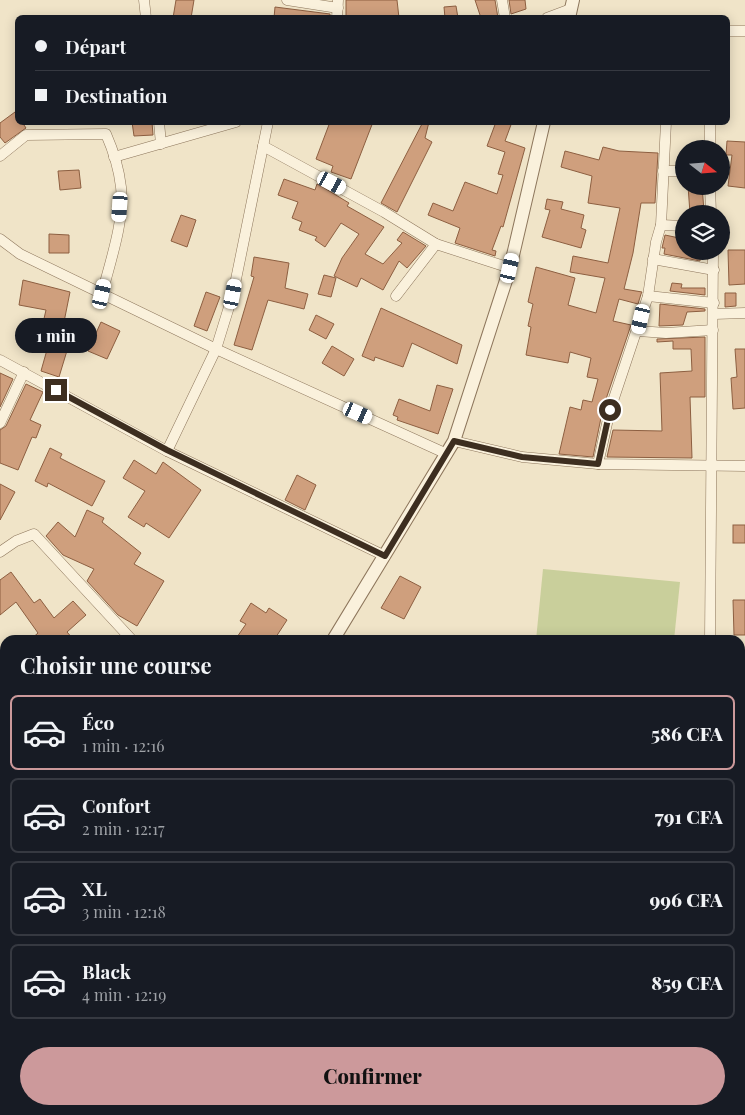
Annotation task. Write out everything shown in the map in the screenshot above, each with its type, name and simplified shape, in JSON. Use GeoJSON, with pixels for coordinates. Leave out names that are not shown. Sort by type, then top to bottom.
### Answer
{"type":"FeatureCollection","features":[{"type":"Feature","properties":{"kind":"street"},"geometry":{"type":"LineString","coordinates":[[144,0],[146,15]]}},
{"type":"Feature","properties":{"kind":"street"},"geometry":{"type":"LineString","coordinates":[[287,0],[338,8]]}},
{"type":"Feature","properties":{"kind":"street"},"geometry":{"type":"LineString","coordinates":[[502,0],[504,15]]}},
{"type":"Feature","properties":{"kind":"street"},"geometry":{"type":"LineString","coordinates":[[555,15],[571,9]]}},
{"type":"Feature","properties":{"kind":"street"},"geometry":{"type":"LineString","coordinates":[[730,31],[745,31]]}},
{"type":"Feature","properties":{"kind":"street"},"geometry":{"type":"LineString","coordinates":[[159,125],[161,144]]}},
{"type":"Feature","properties":{"kind":"street"},"geometry":{"type":"LineString","coordinates":[[114,157],[226,125]]}},
{"type":"Feature","properties":{"kind":"street"},"geometry":{"type":"LineString","coordinates":[[167,450],[216,349],[233,294],[267,125]]}},
{"type":"Feature","properties":{"kind":"street"},"geometry":{"type":"LineString","coordinates":[[336,635],[454,441],[510,268],[543,125]]}},
{"type":"Feature","properties":{"kind":"street"},"geometry":{"type":"LineString","coordinates":[[598,464],[610,410],[638,331],[648,296],[653,259],[661,225],[666,125]]}},
{"type":"Feature","properties":{"kind":"street"},"geometry":{"type":"LineString","coordinates":[[710,125],[710,140]]}},
{"type":"Feature","properties":{"kind":"street"},"geometry":{"type":"LineString","coordinates":[[0,156],[26,135],[106,134],[122,187],[118,226],[102,294]]}},
{"type":"Feature","properties":{"kind":"street"},"geometry":{"type":"LineString","coordinates":[[263,146],[384,212],[436,244],[510,268]]}},
{"type":"Feature","properties":{"kind":"street"},"geometry":{"type":"LineString","coordinates":[[663,171],[675,171]]}},
{"type":"Feature","properties":{"kind":"street"},"geometry":{"type":"LineString","coordinates":[[661,225],[675,226]]}},
{"type":"Feature","properties":{"kind":"street"},"geometry":{"type":"LineString","coordinates":[[0,240],[20,254],[216,349],[447,454]]}},
{"type":"Feature","properties":{"kind":"street"},"geometry":{"type":"LineString","coordinates":[[396,296],[436,244]]}},
{"type":"Feature","properties":{"kind":"street"},"geometry":{"type":"LineString","coordinates":[[653,259],[714,270]]}},
{"type":"Feature","properties":{"kind":"street"},"geometry":{"type":"LineString","coordinates":[[710,635],[710,466],[713,260]]}},
{"type":"Feature","properties":{"kind":"street"},"geometry":{"type":"LineString","coordinates":[[648,296],[745,313]]}},
{"type":"Feature","properties":{"kind":"street"},"geometry":{"type":"LineString","coordinates":[[638,331],[666,333],[713,330]]}},
{"type":"Feature","properties":{"kind":"street"},"geometry":{"type":"LineString","coordinates":[[0,360],[167,450],[385,556]]}},
{"type":"Feature","properties":{"kind":"street"},"geometry":{"type":"LineString","coordinates":[[0,423],[24,372]]}},
{"type":"Feature","properties":{"kind":"street"},"geometry":{"type":"LineString","coordinates":[[454,441],[522,457],[598,464],[745,466]]}},
{"type":"Feature","properties":{"kind":"street"},"geometry":{"type":"LineString","coordinates":[[0,552],[16,541],[34,534],[127,635]]}},
{"type":"Feature","properties":{"kind":"green space"},"geometry":{"type":"Polygon","coordinates":[[[543,569],[680,582],[675,635],[536,635],[543,569]]]}},
{"type":"Feature","properties":{"kind":"building"},"geometry":{"type":"Polygon","coordinates":[[[176,0],[194,0],[192,15],[174,15],[176,0]]]}},
{"type":"Feature","properties":{"kind":"building"},"geometry":{"type":"Polygon","coordinates":[[[346,0],[397,0],[399,15],[346,15],[346,0]]]}},
{"type":"Feature","properties":{"kind":"building"},"geometry":{"type":"Polygon","coordinates":[[[475,0],[495,0],[498,15],[480,15],[475,0]]]}},
{"type":"Feature","properties":{"kind":"building"},"geometry":{"type":"Polygon","coordinates":[[[509,0],[525,0],[526,9],[511,14],[509,0]]]}},
{"type":"Feature","properties":{"kind":"building"},"geometry":{"type":"Polygon","coordinates":[[[456,6],[458,15],[445,15],[444,7],[456,6]]]}},
{"type":"Feature","properties":{"kind":"building"},"geometry":{"type":"Polygon","coordinates":[[[275,7],[330,14],[330,15],[274,15],[275,7]]]}},
{"type":"Feature","properties":{"kind":"building"},"geometry":{"type":"Polygon","coordinates":[[[15,112],[15,125],[24,125],[26,128],[5,143],[0,137],[0,123],[15,112]]]}},
{"type":"Feature","properties":{"kind":"building"},"geometry":{"type":"Polygon","coordinates":[[[132,125],[152,125],[153,135],[134,136],[132,125]]]}},
{"type":"Feature","properties":{"kind":"building"},"geometry":{"type":"Polygon","coordinates":[[[329,125],[372,125],[351,179],[331,172],[333,166],[316,159],[329,125]]]}},
{"type":"Feature","properties":{"kind":"building"},"geometry":{"type":"Polygon","coordinates":[[[421,125],[428,125],[425,138],[432,142],[397,212],[381,203],[421,125]]]}},
{"type":"Feature","properties":{"kind":"building"},"geometry":{"type":"Polygon","coordinates":[[[495,125],[511,125],[505,141],[525,148],[503,227],[501,226],[492,250],[496,251],[495,256],[455,243],[460,228],[428,215],[433,203],[453,211],[465,182],[497,194],[503,175],[498,174],[505,152],[487,146],[495,125]]]}},
{"type":"Feature","properties":{"kind":"building"},"geometry":{"type":"Polygon","coordinates":[[[730,141],[745,142],[745,188],[730,186],[732,155],[730,155],[730,141]]]}},
{"type":"Feature","properties":{"kind":"building"},"geometry":{"type":"Polygon","coordinates":[[[603,147],[619,151],[658,153],[655,203],[641,203],[633,253],[624,289],[642,292],[638,304],[619,299],[613,321],[631,325],[603,408],[593,457],[559,454],[570,407],[581,410],[583,400],[592,402],[598,379],[587,377],[591,358],[570,352],[568,363],[526,355],[531,327],[528,326],[533,304],[528,302],[536,267],[575,278],[568,305],[596,313],[605,278],[570,272],[573,256],[608,263],[620,208],[588,203],[592,176],[561,167],[565,151],[599,160],[603,147]]]}},
{"type":"Feature","properties":{"kind":"building"},"geometry":{"type":"Polygon","coordinates":[[[79,170],[81,188],[60,190],[58,171],[79,170]]]}},
{"type":"Feature","properties":{"kind":"building"},"geometry":{"type":"Polygon","coordinates":[[[284,179],[315,190],[317,184],[349,203],[347,206],[384,227],[365,254],[383,264],[402,243],[397,240],[403,232],[426,246],[407,268],[399,261],[383,290],[361,278],[357,287],[334,276],[342,258],[359,234],[341,223],[325,247],[315,240],[317,237],[299,230],[302,222],[292,218],[298,202],[278,195],[284,179]]]}},
{"type":"Feature","properties":{"kind":"building"},"geometry":{"type":"Polygon","coordinates":[[[689,195],[703,195],[704,205],[689,205],[689,195]]]}},
{"type":"Feature","properties":{"kind":"building"},"geometry":{"type":"Polygon","coordinates":[[[547,199],[563,202],[561,209],[584,215],[581,228],[586,230],[581,248],[542,237],[550,210],[545,209],[547,199]]]}},
{"type":"Feature","properties":{"kind":"building"},"geometry":{"type":"Polygon","coordinates":[[[181,215],[196,220],[187,247],[171,241],[181,215]]]}},
{"type":"Feature","properties":{"kind":"building"},"geometry":{"type":"Polygon","coordinates":[[[49,234],[69,235],[69,253],[49,253],[49,234]]]}},
{"type":"Feature","properties":{"kind":"building"},"geometry":{"type":"Polygon","coordinates":[[[665,235],[675,237],[675,256],[664,254],[665,248],[662,248],[665,235]]]}},
{"type":"Feature","properties":{"kind":"building"},"geometry":{"type":"Polygon","coordinates":[[[730,250],[745,250],[745,284],[729,285],[730,250]]]}},
{"type":"Feature","properties":{"kind":"building"},"geometry":{"type":"Polygon","coordinates":[[[254,257],[289,263],[285,288],[308,294],[304,309],[268,300],[252,350],[234,345],[254,277],[251,276],[254,257]]]}},
{"type":"Feature","properties":{"kind":"building"},"geometry":{"type":"Polygon","coordinates":[[[324,275],[336,278],[331,297],[318,294],[324,275]]]}},
{"type":"Feature","properties":{"kind":"building"},"geometry":{"type":"Polygon","coordinates":[[[23,280],[70,292],[60,342],[69,344],[59,377],[41,371],[54,325],[43,323],[46,310],[19,305],[23,280]]]}},
{"type":"Feature","properties":{"kind":"building"},"geometry":{"type":"Polygon","coordinates":[[[672,283],[682,284],[681,288],[705,288],[705,295],[670,291],[672,283]]]}},
{"type":"Feature","properties":{"kind":"building"},"geometry":{"type":"Polygon","coordinates":[[[206,292],[220,297],[207,331],[194,326],[206,292]]]}},
{"type":"Feature","properties":{"kind":"building"},"geometry":{"type":"Polygon","coordinates":[[[725,293],[736,293],[736,306],[725,307],[725,293]]]}},
{"type":"Feature","properties":{"kind":"building"},"geometry":{"type":"Polygon","coordinates":[[[660,304],[705,309],[705,311],[687,312],[683,325],[659,326],[660,304]]]}},
{"type":"Feature","properties":{"kind":"building"},"geometry":{"type":"Polygon","coordinates":[[[381,308],[462,345],[457,364],[412,343],[403,367],[375,357],[374,361],[362,356],[381,308]]]}},
{"type":"Feature","properties":{"kind":"building"},"geometry":{"type":"Polygon","coordinates":[[[316,315],[334,324],[326,339],[309,330],[316,315]]]}},
{"type":"Feature","properties":{"kind":"building"},"geometry":{"type":"Polygon","coordinates":[[[101,322],[120,331],[107,359],[88,351],[101,322]]]}},
{"type":"Feature","properties":{"kind":"building"},"geometry":{"type":"Polygon","coordinates":[[[705,337],[705,397],[690,397],[692,458],[607,457],[613,430],[662,431],[660,373],[692,371],[691,349],[673,349],[673,341],[657,342],[657,339],[705,337]]]}},
{"type":"Feature","properties":{"kind":"building"},"geometry":{"type":"Polygon","coordinates":[[[332,346],[354,359],[344,376],[322,363],[332,346]]]}},
{"type":"Feature","properties":{"kind":"building"},"geometry":{"type":"Polygon","coordinates":[[[735,349],[745,349],[745,408],[733,409],[731,378],[737,377],[735,349]]]}},
{"type":"Feature","properties":{"kind":"building"},"geometry":{"type":"Polygon","coordinates":[[[0,373],[13,379],[0,407],[0,373]]]}},
{"type":"Feature","properties":{"kind":"building"},"geometry":{"type":"Polygon","coordinates":[[[26,384],[43,392],[30,420],[41,425],[36,438],[32,437],[18,470],[0,463],[0,430],[6,426],[26,384]]]}},
{"type":"Feature","properties":{"kind":"building"},"geometry":{"type":"Polygon","coordinates":[[[437,385],[453,389],[438,434],[397,420],[398,417],[393,415],[399,399],[430,411],[437,385]]]}},
{"type":"Feature","properties":{"kind":"building"},"geometry":{"type":"Polygon","coordinates":[[[50,448],[62,454],[60,458],[105,481],[92,506],[48,483],[47,487],[35,481],[50,448]]]}},
{"type":"Feature","properties":{"kind":"building"},"geometry":{"type":"Polygon","coordinates":[[[134,460],[156,474],[163,462],[201,490],[169,538],[146,523],[144,527],[128,517],[145,491],[123,478],[134,460]]]}},
{"type":"Feature","properties":{"kind":"building"},"geometry":{"type":"Polygon","coordinates":[[[297,475],[316,485],[305,510],[285,500],[297,475]]]}},
{"type":"Feature","properties":{"kind":"building"},"geometry":{"type":"Polygon","coordinates":[[[0,484],[15,492],[0,520],[0,484]]]}},
{"type":"Feature","properties":{"kind":"building"},"geometry":{"type":"Polygon","coordinates":[[[87,510],[104,518],[102,522],[141,553],[134,564],[164,581],[137,626],[118,615],[87,581],[94,569],[63,555],[46,536],[58,522],[75,537],[87,510]]]}},
{"type":"Feature","properties":{"kind":"building"},"geometry":{"type":"Polygon","coordinates":[[[733,525],[745,525],[745,543],[733,543],[733,525]]]}},
{"type":"Feature","properties":{"kind":"building"},"geometry":{"type":"Polygon","coordinates":[[[11,572],[34,603],[40,599],[54,618],[73,601],[86,615],[67,632],[70,635],[36,635],[38,633],[16,602],[0,615],[0,580],[11,572]]]}},
{"type":"Feature","properties":{"kind":"building"},"geometry":{"type":"Polygon","coordinates":[[[400,576],[421,587],[404,619],[381,608],[400,576]]]}},
{"type":"Feature","properties":{"kind":"building"},"geometry":{"type":"Polygon","coordinates":[[[733,600],[745,600],[745,635],[734,635],[733,600]]]}},
{"type":"Feature","properties":{"kind":"building"},"geometry":{"type":"Polygon","coordinates":[[[251,603],[266,613],[269,608],[287,620],[277,635],[238,635],[246,624],[240,621],[251,603]]]}},
{"type":"Feature","properties":{"kind":"route"},"geometry":{"type":"LineString","coordinates":[[56,390],[167,450],[385,556],[454,441],[522,457],[598,464],[610,410]]}}]}
